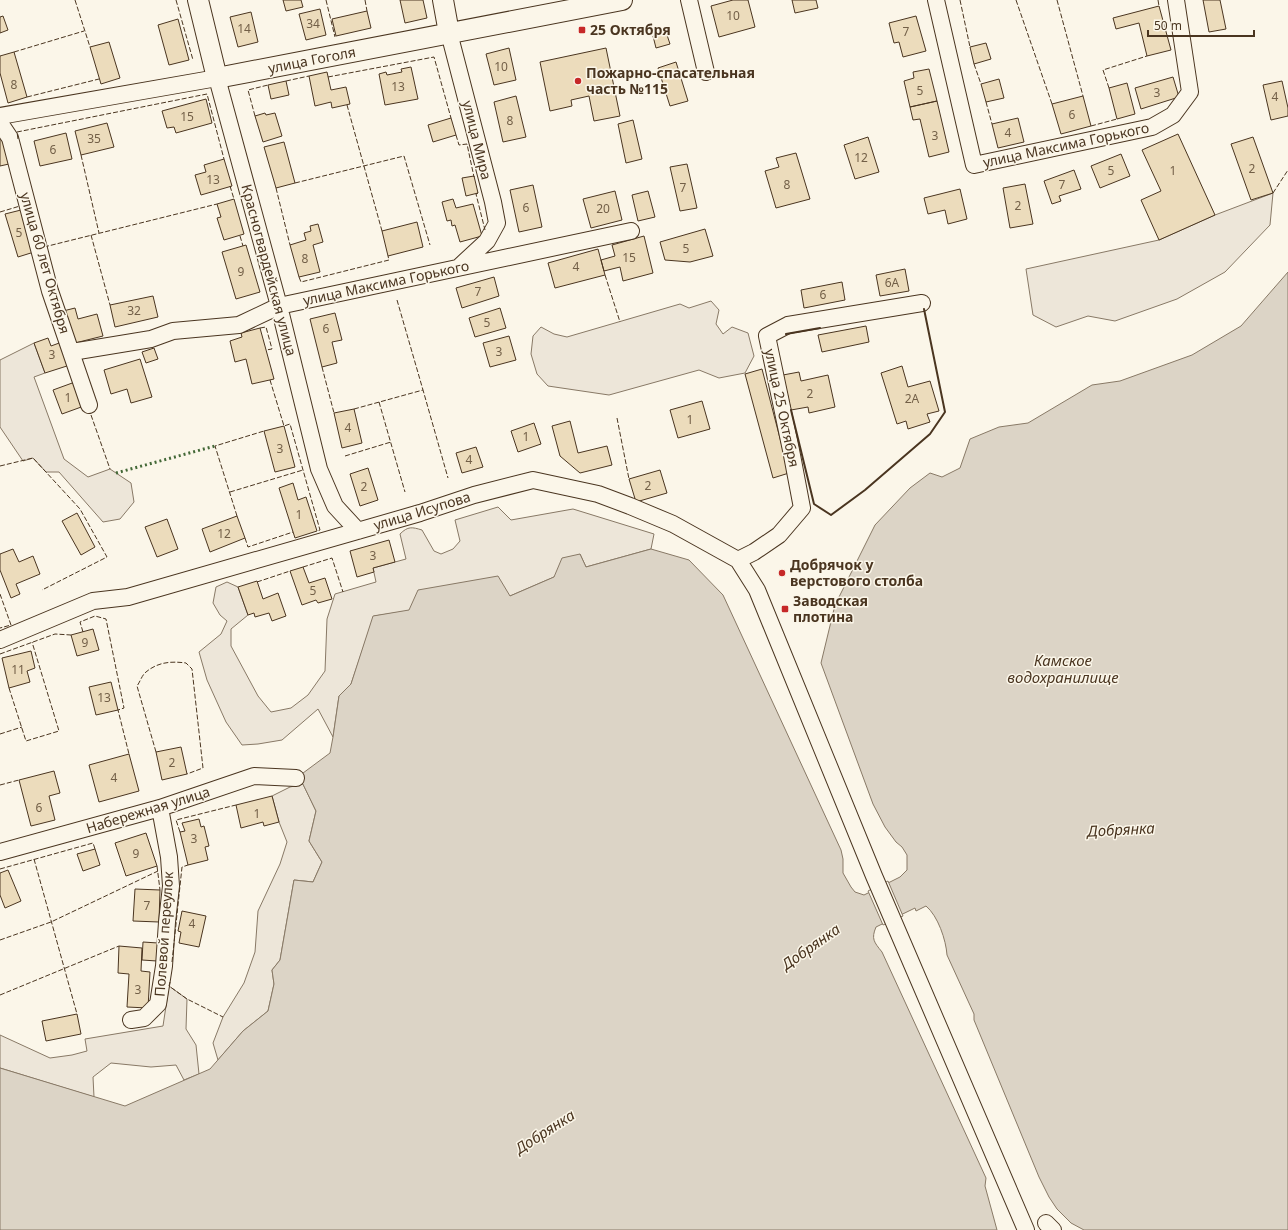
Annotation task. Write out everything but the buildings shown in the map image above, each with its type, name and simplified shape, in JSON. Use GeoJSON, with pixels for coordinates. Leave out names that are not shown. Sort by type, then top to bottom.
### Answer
{"type":"FeatureCollection","features":[{"type":"Feature","properties":{"kind":"main road","name":"Красногвардейская улица"},"geometry":{"type":"LineString","coordinates":[[198,0],[217,78]]}},
{"type":"Feature","properties":{"kind":"main road","name":"улица Мира"},"geometry":{"type":"LineString","coordinates":[[443,0],[450,33]]}},
{"type":"Feature","properties":{"kind":"main road","name":"улица Гоголя"},"geometry":{"type":"LineString","coordinates":[[217,78],[622,0]]}},
{"type":"Feature","properties":{"kind":"street"},"geometry":{"type":"LineString","coordinates":[[689,0],[706,72]]}},
{"type":"Feature","properties":{"kind":"street","name":"улица Максима Горького"},"geometry":{"type":"LineString","coordinates":[[936,0],[974,164],[1152,127],[1173,115],[1190,92],[1176,0]]}},
{"type":"Feature","properties":{"kind":"street","name":"улица Мира"},"geometry":{"type":"LineString","coordinates":[[450,33],[497,223],[487,241],[458,268]]}},
{"type":"Feature","properties":{"kind":"street","name":"улица Гоголя"},"geometry":{"type":"LineString","coordinates":[[0,116],[217,78]]}},
{"type":"Feature","properties":{"kind":"street","name":"Красногвардейская улица"},"geometry":{"type":"LineString","coordinates":[[217,78],[279,306],[319,469],[335,506],[358,531]]}},
{"type":"Feature","properties":{"kind":"street","name":"улица 60 лет Октября"},"geometry":{"type":"LineString","coordinates":[[0,123],[10,138],[50,291],[89,405]]}},
{"type":"Feature","properties":{"kind":"street","name":"улица Максима Горького"},"geometry":{"type":"LineString","coordinates":[[72,352],[151,339],[173,331],[239,325],[279,306],[631,231]]}},
{"type":"Feature","properties":{"kind":"street","name":"улица 25 Октября"},"geometry":{"type":"LineString","coordinates":[[738,560],[754,552],[779,535],[802,508],[767,336],[788,325],[922,303]]}},
{"type":"Feature","properties":{"kind":"street","name":"улица Исупова"},"geometry":{"type":"LineString","coordinates":[[0,640],[93,600],[128,597],[420,513],[474,495],[533,480],[598,494],[630,506],[673,524],[738,560],[758,590],[874,876],[1026,1230]]}},
{"type":"Feature","properties":{"kind":"street","name":"Набережная улица"},"geometry":{"type":"LineString","coordinates":[[0,852],[160,808],[254,776],[296,778]]}},
{"type":"Feature","properties":{"kind":"street","name":"Полевой переулок"},"geometry":{"type":"LineString","coordinates":[[131,1020],[144,1018],[158,1004],[164,966],[166,922],[171,886],[169,857],[160,808]]}},
{"type":"Feature","properties":{"kind":"shaded area"},"geometry":{"type":"Polygon","coordinates":[[[1273,193],[1270,225],[1225,272],[1177,299],[1115,321],[1088,316],[1056,327],[1033,315],[1026,269],[1159,240],[1215,215],[1273,193]]]}},
{"type":"Feature","properties":{"kind":"shaded area"},"geometry":{"type":"Polygon","coordinates":[[[711,301],[719,310],[716,324],[723,334],[732,327],[748,333],[754,356],[745,373],[719,378],[699,370],[609,395],[548,386],[537,374],[531,354],[533,336],[541,327],[554,334],[567,337],[680,304],[689,308],[711,301]]]}},
{"type":"Feature","properties":{"kind":"shaded area"},"geometry":{"type":"Polygon","coordinates":[[[34,343],[45,373],[34,377],[64,459],[88,477],[110,469],[131,483],[134,502],[120,519],[103,522],[59,472],[46,472],[33,458],[23,461],[0,427],[0,360],[34,343]]]}},
{"type":"Feature","properties":{"kind":"shaded area"},"geometry":{"type":"Polygon","coordinates":[[[498,507],[511,520],[573,509],[654,534],[651,549],[586,567],[580,554],[554,577],[510,596],[374,616],[351,684],[339,696],[333,737],[318,709],[282,740],[242,745],[226,722],[207,680],[199,652],[221,634],[227,621],[220,615],[213,603],[216,587],[227,582],[238,587],[248,615],[231,629],[231,646],[258,696],[271,712],[291,708],[308,695],[325,671],[327,619],[335,594],[376,582],[373,568],[406,559],[400,534],[408,528],[422,530],[434,551],[441,554],[453,549],[460,541],[455,520],[498,507]]]}},
{"type":"Feature","properties":{"kind":"shaded area"},"geometry":{"type":"Polygon","coordinates":[[[303,784],[316,811],[309,841],[322,862],[313,882],[294,880],[280,960],[272,970],[274,984],[268,1011],[243,1031],[218,1060],[213,1043],[223,1017],[244,983],[255,952],[258,911],[280,864],[287,842],[279,822],[272,796],[290,787],[303,784]]]}},
{"type":"Feature","properties":{"kind":"shaded area"},"geometry":{"type":"Polygon","coordinates":[[[169,986],[187,999],[186,1029],[196,1045],[199,1074],[184,1080],[176,1065],[151,1067],[111,1063],[93,1077],[94,1097],[0,1068],[0,1035],[50,1058],[87,1051],[85,1039],[163,1026],[169,986]]]}},
{"type":"Feature","properties":{"kind":"water"},"geometry":{"type":"Polygon","coordinates":[[[1288,272],[1288,1230],[1084,1230],[1071,1223],[1057,1209],[1039,1177],[974,1020],[974,1014],[947,955],[941,929],[938,922],[926,906],[916,911],[915,908],[876,927],[874,940],[882,952],[986,1178],[985,1186],[997,1230],[0,1230],[0,1068],[125,1106],[210,1069],[243,1031],[268,1011],[274,984],[272,970],[280,960],[294,880],[313,882],[322,862],[309,841],[316,811],[299,776],[330,753],[339,696],[351,684],[373,616],[409,610],[418,590],[498,576],[510,596],[554,577],[562,558],[580,554],[586,567],[651,549],[689,560],[723,595],[841,850],[843,859],[843,873],[855,892],[864,895],[900,877],[907,870],[907,855],[885,827],[873,804],[821,663],[835,605],[875,525],[910,488],[930,473],[942,477],[960,468],[970,439],[999,427],[1028,423],[1092,385],[1120,381],[1192,355],[1241,326],[1288,272]]]}},
{"type":"Feature","properties":{"kind":"pier"},"geometry":{"type":"Polygon","coordinates":[[[888,881],[903,916],[883,925],[868,891],[888,881]]]}},
{"type":"Feature","properties":{"kind":"hedge"},"geometry":{"type":"LineString","coordinates":[[116,473],[215,446]]}},
{"type":"Feature","properties":{"kind":"fence"},"geometry":{"type":"LineString","coordinates":[[75,0],[90,47]]}},
{"type":"Feature","properties":{"kind":"fence"},"geometry":{"type":"LineString","coordinates":[[176,0],[193,60]]}},
{"type":"Feature","properties":{"kind":"fence"},"geometry":{"type":"LineString","coordinates":[[326,0],[335,37]]}},
{"type":"Feature","properties":{"kind":"fence"},"geometry":{"type":"LineString","coordinates":[[365,0],[367,11]]}},
{"type":"Feature","properties":{"kind":"fence"},"geometry":{"type":"LineString","coordinates":[[960,0],[970,47]]}},
{"type":"Feature","properties":{"kind":"fence"},"geometry":{"type":"LineString","coordinates":[[1016,0],[1052,104]]}},
{"type":"Feature","properties":{"kind":"fence"},"geometry":{"type":"LineString","coordinates":[[1057,0],[1083,96]]}},
{"type":"Feature","properties":{"kind":"fence"},"geometry":{"type":"LineString","coordinates":[[1158,0],[1159,6]]}},
{"type":"Feature","properties":{"kind":"fence"},"geometry":{"type":"LineString","coordinates":[[14,52],[84,31]]}},
{"type":"Feature","properties":{"kind":"fence"},"geometry":{"type":"LineString","coordinates":[[1109,88],[1103,70],[1147,56]]}},
{"type":"Feature","properties":{"kind":"fence"},"geometry":{"type":"LineString","coordinates":[[328,77],[434,57],[451,118]]}},
{"type":"Feature","properties":{"kind":"fence"},"geometry":{"type":"LineString","coordinates":[[974,64],[981,84]]}},
{"type":"Feature","properties":{"kind":"fence"},"geometry":{"type":"LineString","coordinates":[[286,81],[309,76]]}},
{"type":"Feature","properties":{"kind":"fence"},"geometry":{"type":"LineString","coordinates":[[27,97],[99,79]]}},
{"type":"Feature","properties":{"kind":"fence"},"geometry":{"type":"LineString","coordinates":[[255,116],[248,90],[268,85]]}},
{"type":"Feature","properties":{"kind":"fence"},"geometry":{"type":"LineString","coordinates":[[18,139],[17,132],[207,94],[224,159]]}},
{"type":"Feature","properties":{"kind":"fence"},"geometry":{"type":"LineString","coordinates":[[986,102],[992,124]]}},
{"type":"Feature","properties":{"kind":"fence"},"geometry":{"type":"LineString","coordinates":[[347,105],[382,231]]}},
{"type":"Feature","properties":{"kind":"fence"},"geometry":{"type":"LineString","coordinates":[[1091,126],[1117,119]]}},
{"type":"Feature","properties":{"kind":"fence"},"geometry":{"type":"LineString","coordinates":[[456,135],[459,145],[467,144],[474,177]]}},
{"type":"Feature","properties":{"kind":"fence"},"geometry":{"type":"LineString","coordinates":[[81,155],[99,233]]}},
{"type":"Feature","properties":{"kind":"fence"},"geometry":{"type":"LineString","coordinates":[[295,183],[404,156],[430,245]]}},
{"type":"Feature","properties":{"kind":"fence"},"geometry":{"type":"LineString","coordinates":[[1273,193],[1288,170]]}},
{"type":"Feature","properties":{"kind":"fence"},"geometry":{"type":"LineString","coordinates":[[230,186],[234,199]]}},
{"type":"Feature","properties":{"kind":"fence"},"geometry":{"type":"LineString","coordinates":[[276,188],[290,245]]}},
{"type":"Feature","properties":{"kind":"fence"},"geometry":{"type":"LineString","coordinates":[[478,193],[476,194],[485,230]]}},
{"type":"Feature","properties":{"kind":"fence"},"geometry":{"type":"LineString","coordinates":[[44,247],[217,204]]}},
{"type":"Feature","properties":{"kind":"fence"},"geometry":{"type":"LineString","coordinates":[[0,212],[20,206]]}},
{"type":"Feature","properties":{"kind":"fence"},"geometry":{"type":"LineString","coordinates":[[91,235],[110,305]]}},
{"type":"Feature","properties":{"kind":"fence"},"geometry":{"type":"LineString","coordinates":[[240,236],[243,246]]}},
{"type":"Feature","properties":{"kind":"fence"},"geometry":{"type":"LineString","coordinates":[[299,277],[301,282],[389,260],[388,256]]}},
{"type":"Feature","properties":{"kind":"fence"},"geometry":{"type":"LineString","coordinates":[[605,275],[620,322]]}},
{"type":"Feature","properties":{"kind":"fence"},"geometry":{"type":"LineString","coordinates":[[397,300],[423,390]]}},
{"type":"Feature","properties":{"kind":"fence"},"geometry":{"type":"LineString","coordinates":[[260,328],[266,327],[272,349],[266,350]]}},
{"type":"Feature","properties":{"kind":"fence"},"geometry":{"type":"LineString","coordinates":[[322,367],[334,413]]}},
{"type":"Feature","properties":{"kind":"fence"},"geometry":{"type":"LineString","coordinates":[[270,380],[284,426],[290,424],[320,530],[317,531]]}},
{"type":"Feature","properties":{"kind":"fence"},"geometry":{"type":"LineString","coordinates":[[354,409],[423,390],[448,478]]}},
{"type":"Feature","properties":{"kind":"fence"},"geometry":{"type":"LineString","coordinates":[[379,402],[405,492]]}},
{"type":"Feature","properties":{"kind":"fence"},"geometry":{"type":"LineString","coordinates":[[91,415],[110,469]]}},
{"type":"Feature","properties":{"kind":"fence"},"geometry":{"type":"LineString","coordinates":[[617,418],[629,479]]}},
{"type":"Feature","properties":{"kind":"fence"},"geometry":{"type":"LineString","coordinates":[[237,516],[215,446],[264,431]]}},
{"type":"Feature","properties":{"kind":"fence"},"geometry":{"type":"LineString","coordinates":[[345,456],[391,442]]}},
{"type":"Feature","properties":{"kind":"fence"},"geometry":{"type":"LineString","coordinates":[[0,466],[33,458],[80,509],[107,557],[42,590]]}},
{"type":"Feature","properties":{"kind":"fence"},"geometry":{"type":"LineString","coordinates":[[230,492],[303,470]]}},
{"type":"Feature","properties":{"kind":"fence"},"geometry":{"type":"LineString","coordinates":[[245,538],[248,547],[293,532]]}},
{"type":"Feature","properties":{"kind":"fence"},"geometry":{"type":"LineString","coordinates":[[303,567],[332,558],[343,592]]}},
{"type":"Feature","properties":{"kind":"fence"},"geometry":{"type":"LineString","coordinates":[[257,582],[290,571]]}},
{"type":"Feature","properties":{"kind":"fence"},"geometry":{"type":"LineString","coordinates":[[0,594],[11,625],[0,628]]}},
{"type":"Feature","properties":{"kind":"fence"},"geometry":{"type":"LineString","coordinates":[[83,632],[80,622],[95,616],[106,619],[124,708],[118,710],[129,754]]}},
{"type":"Feature","properties":{"kind":"fence"},"geometry":{"type":"LineString","coordinates":[[0,654],[55,634],[71,635]]}},
{"type":"Feature","properties":{"kind":"fence"},"geometry":{"type":"LineString","coordinates":[[9,688],[26,741],[59,731],[32,642]]}},
{"type":"Feature","properties":{"kind":"fence"},"geometry":{"type":"LineString","coordinates":[[156,752],[137,686],[145,673],[155,666],[170,662],[186,663],[192,669],[203,768],[187,774]]}},
{"type":"Feature","properties":{"kind":"fence"},"geometry":{"type":"LineString","coordinates":[[0,734],[22,727]]}},
{"type":"Feature","properties":{"kind":"fence"},"geometry":{"type":"LineString","coordinates":[[0,785],[19,780]]}},
{"type":"Feature","properties":{"kind":"fence"},"geometry":{"type":"LineString","coordinates":[[180,832],[176,820],[236,805]]}},
{"type":"Feature","properties":{"kind":"fence"},"geometry":{"type":"LineString","coordinates":[[0,869],[93,843],[95,849]]}},
{"type":"Feature","properties":{"kind":"fence"},"geometry":{"type":"LineString","coordinates":[[34,859],[77,1014]]}},
{"type":"Feature","properties":{"kind":"fence"},"geometry":{"type":"LineString","coordinates":[[172,962],[182,867],[188,865]]}},
{"type":"Feature","properties":{"kind":"fence"},"geometry":{"type":"LineString","coordinates":[[157,866],[160,890]]}},
{"type":"Feature","properties":{"kind":"fence"},"geometry":{"type":"LineString","coordinates":[[0,940],[51,922],[158,871]]}},
{"type":"Feature","properties":{"kind":"fence"},"geometry":{"type":"LineString","coordinates":[[0,995],[119,946]]}},
{"type":"Feature","properties":{"kind":"fence"},"geometry":{"type":"LineString","coordinates":[[170,982],[169,986],[187,999],[223,1017]]}},
{"type":"Feature","properties":{"kind":"wall"},"geometry":{"type":"LineString","coordinates":[[791,410],[814,504],[831,515],[865,490],[930,434],[945,412],[924,309]]}},
{"type":"Feature","properties":{"kind":"wall"},"geometry":{"type":"LineString","coordinates":[[786,334],[820,328]]}},
{"type":"Feature","properties":{"kind":"place","name":"25 Октября"},"geometry":{"type":"Point","coordinates":[582,30]}},
{"type":"Feature","properties":{"kind":"place","name":"Пожарно-спасательная часть №115"},"geometry":{"type":"Point","coordinates":[578,81]}},
{"type":"Feature","properties":{"kind":"place","name":"Добрячок у верстового столба"},"geometry":{"type":"Point","coordinates":[782,573]}},
{"type":"Feature","properties":{"kind":"place","name":"Заводская плотина"},"geometry":{"type":"Point","coordinates":[785,609]}},
{"type":"Feature","properties":{"kind":"water label","name":"Камское водохранилище"},"geometry":{"type":"Point","coordinates":[1063,670]}},
{"type":"Feature","properties":{"kind":"water label","name":"Добрянка"},"geometry":{"type":"Point","coordinates":[1121,830]}},
{"type":"Feature","properties":{"kind":"water label","name":"Добрянка"},"geometry":{"type":"Point","coordinates":[811,947]}},
{"type":"Feature","properties":{"kind":"water label","name":"Добрянка"},"geometry":{"type":"Point","coordinates":[545,1132]}}]}
